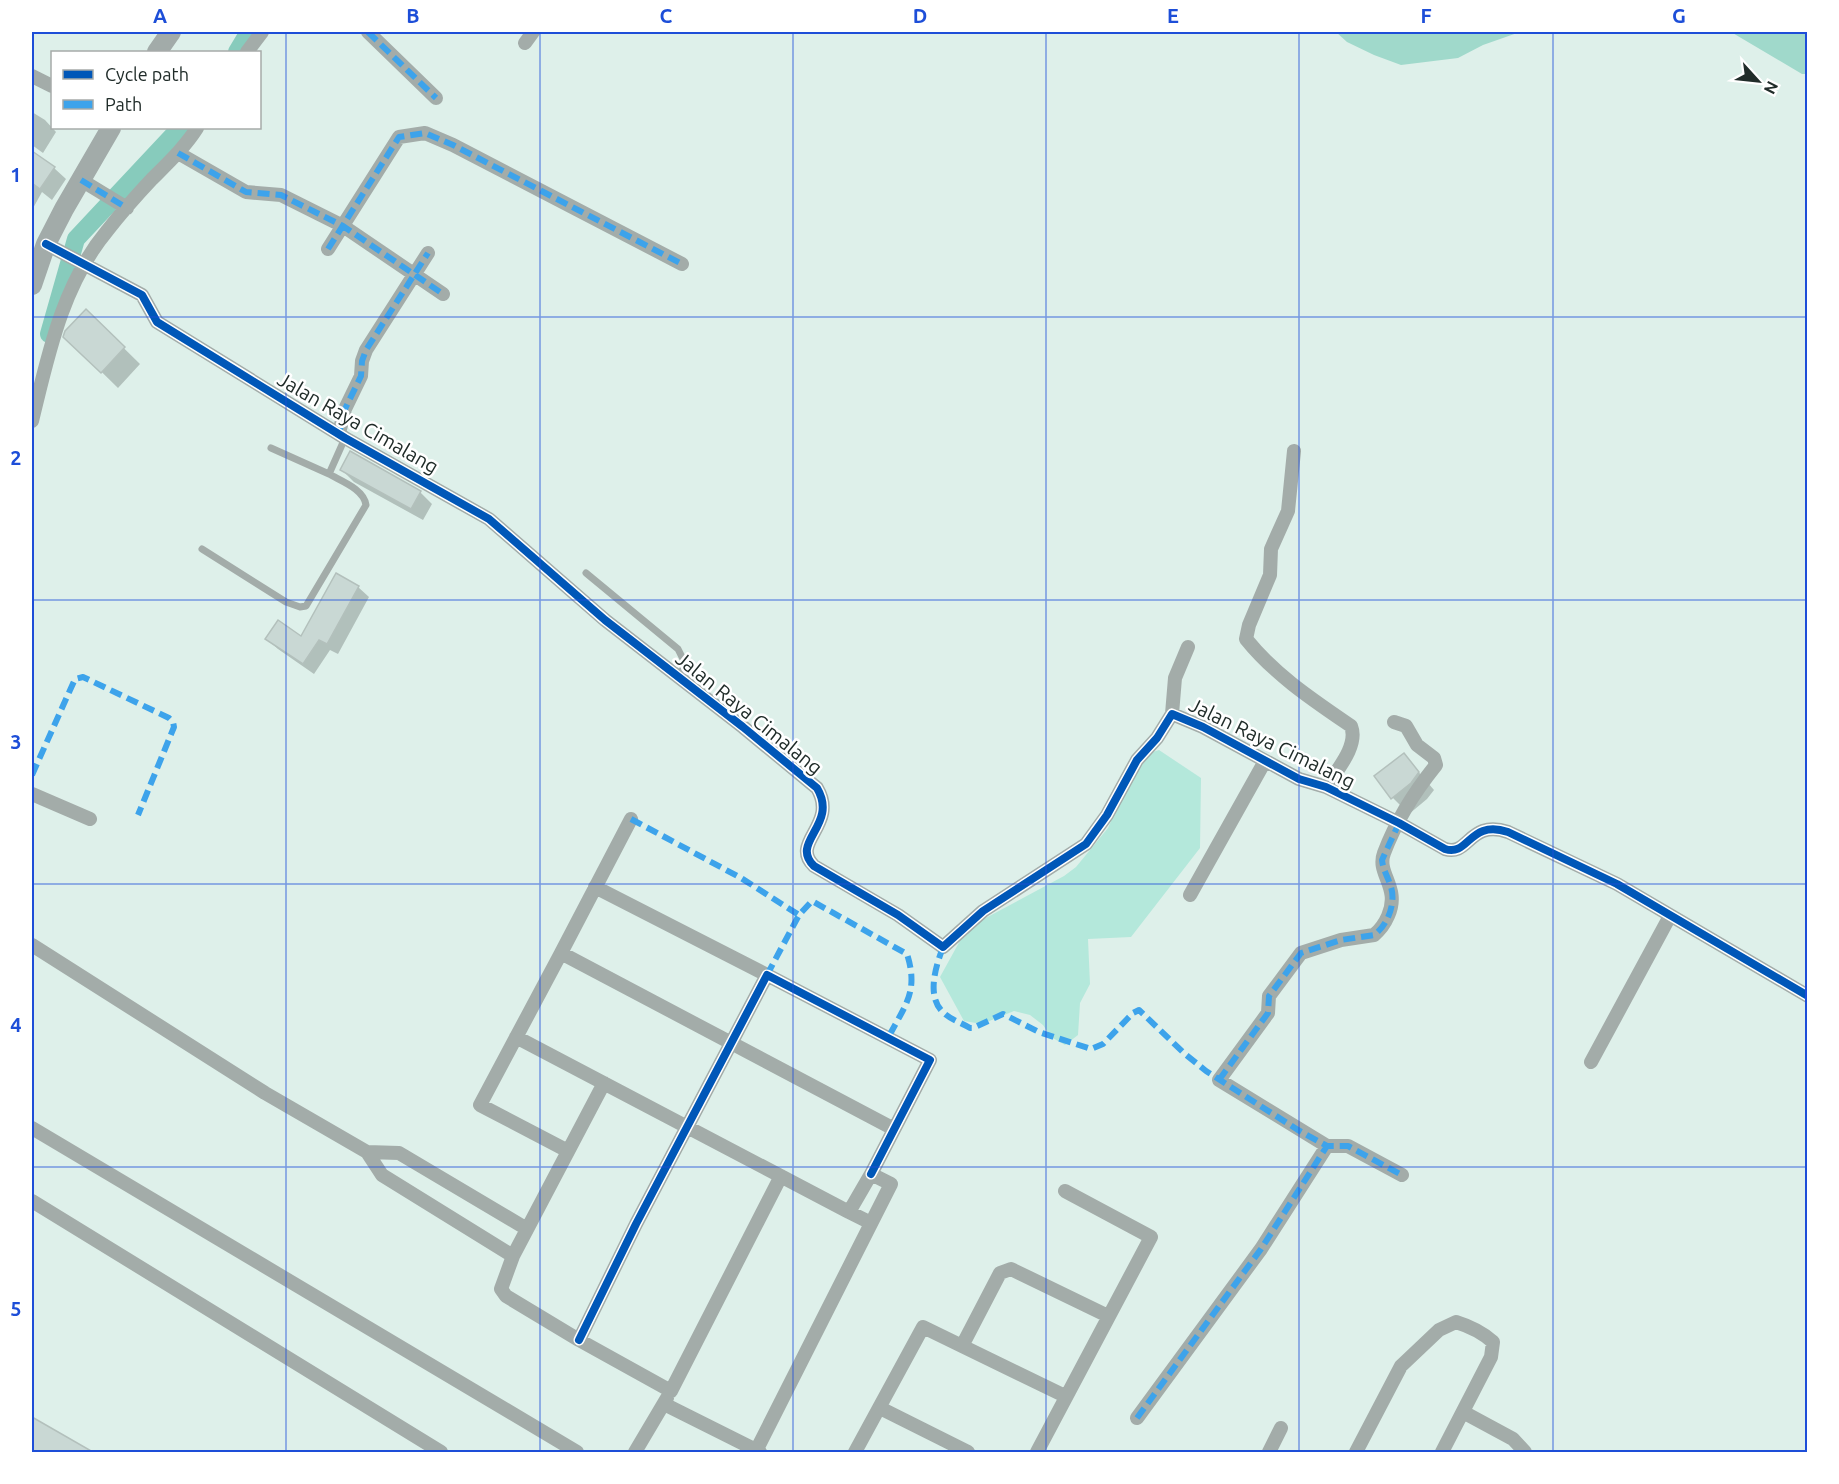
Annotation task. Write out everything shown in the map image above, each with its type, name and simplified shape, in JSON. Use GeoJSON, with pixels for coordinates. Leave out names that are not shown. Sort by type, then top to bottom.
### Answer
{"type":"FeatureCollection","features":[{"type":"Feature","properties":{"kind":"main road"},"geometry":{"type":"LineString","coordinates":[[158,51],[171,32]]}},
{"type":"Feature","properties":{"kind":"main road"},"geometry":{"type":"LineString","coordinates":[[32,285],[88,184],[111,129]]}},
{"type":"Feature","properties":{"kind":"street"},"geometry":{"type":"LineString","coordinates":[[248,51],[262,32]]}},
{"type":"Feature","properties":{"kind":"street"},"geometry":{"type":"LineString","coordinates":[[368,32],[436,98]]}},
{"type":"Feature","properties":{"kind":"street"},"geometry":{"type":"LineString","coordinates":[[32,76],[51,86]]}},
{"type":"Feature","properties":{"kind":"street"},"geometry":{"type":"LineString","coordinates":[[32,421],[61,315],[81,264],[196,129]]}},
{"type":"Feature","properties":{"kind":"street"},"geometry":{"type":"LineString","coordinates":[[328,249],[399,137],[425,133],[492,165],[682,264]]}},
{"type":"Feature","properties":{"kind":"street"},"geometry":{"type":"LineString","coordinates":[[178,153],[246,192],[281,195],[343,226],[443,294]]}},
{"type":"Feature","properties":{"kind":"street"},"geometry":{"type":"LineString","coordinates":[[88,184],[127,208]]}},
{"type":"Feature","properties":{"kind":"street","name":"Jalan Raya Cimalang"},"geometry":{"type":"LineString","coordinates":[[52,248],[141,295],[157,322],[342,435],[489,519],[605,620],[817,788],[822,796],[824,812],[807,848],[809,861],[814,866],[898,915],[943,947],[983,911],[1086,844],[1099,828],[1137,760],[1172,714],[1190,720],[1299,779],[1326,788],[1451,851],[1464,846],[1487,828],[1498,828],[1508,832],[1617,884],[1808,996]]}},
{"type":"Feature","properties":{"kind":"street"},"geometry":{"type":"LineString","coordinates":[[342,435],[345,409],[361,376],[362,361],[366,350],[428,253]]}},
{"type":"Feature","properties":{"kind":"street"},"geometry":{"type":"LineString","coordinates":[[1294,451],[1288,511],[1271,549],[1270,576],[1248,625],[1246,639],[1292,685],[1351,726],[1352,743],[1326,788]]}},
{"type":"Feature","properties":{"kind":"street"},"geometry":{"type":"LineString","coordinates":[[1172,714],[1175,678],[1188,647]]}},
{"type":"Feature","properties":{"kind":"street"},"geometry":{"type":"LineString","coordinates":[[1394,722],[1407,726],[1417,745],[1434,758],[1436,765],[1420,783],[1382,860],[1393,896],[1389,912],[1374,935],[1341,940],[1301,953],[1269,996],[1268,1013],[1219,1080],[1327,1146],[1348,1146],[1402,1175]]}},
{"type":"Feature","properties":{"kind":"street"},"geometry":{"type":"LineString","coordinates":[[1190,895],[1265,761]]}},
{"type":"Feature","properties":{"kind":"street"},"geometry":{"type":"LineString","coordinates":[[32,795],[90,819]]}},
{"type":"Feature","properties":{"kind":"street"},"geometry":{"type":"LineString","coordinates":[[568,1152],[480,1105],[631,819]]}},
{"type":"Feature","properties":{"kind":"street"},"geometry":{"type":"LineString","coordinates":[[595,887],[930,1060],[849,1212]]}},
{"type":"Feature","properties":{"kind":"street"},"geometry":{"type":"LineString","coordinates":[[1591,1062],[1670,916]]}},
{"type":"Feature","properties":{"kind":"street"},"geometry":{"type":"LineString","coordinates":[[32,945],[265,1093],[367,1152],[382,1174],[513,1256]]}},
{"type":"Feature","properties":{"kind":"street"},"geometry":{"type":"LineString","coordinates":[[561,953],[894,1129]]}},
{"type":"Feature","properties":{"kind":"street"},"geometry":{"type":"LineString","coordinates":[[579,1340],[636,1224],[767,975]]}},
{"type":"Feature","properties":{"kind":"street"},"geometry":{"type":"LineString","coordinates":[[516,1037],[871,1223]]}},
{"type":"Feature","properties":{"kind":"street"},"geometry":{"type":"LineString","coordinates":[[604,1083],[513,1256],[501,1289],[506,1296],[670,1391]]}},
{"type":"Feature","properties":{"kind":"street"},"geometry":{"type":"LineString","coordinates":[[32,1128],[577,1452]]}},
{"type":"Feature","properties":{"kind":"street"},"geometry":{"type":"LineString","coordinates":[[1137,1418],[1262,1249],[1327,1146]]}},
{"type":"Feature","properties":{"kind":"street"},"geometry":{"type":"LineString","coordinates":[[367,1152],[399,1153],[527,1229]]}},
{"type":"Feature","properties":{"kind":"street"},"geometry":{"type":"LineString","coordinates":[[663,1404],[758,1451],[891,1184],[870,1174]]}},
{"type":"Feature","properties":{"kind":"street"},"geometry":{"type":"LineString","coordinates":[[634,1452],[670,1391],[781,1176]]}},
{"type":"Feature","properties":{"kind":"street"},"geometry":{"type":"LineString","coordinates":[[1036,1452],[1150,1237],[1065,1191]]}},
{"type":"Feature","properties":{"kind":"street"},"geometry":{"type":"LineString","coordinates":[[32,1201],[441,1452]]}},
{"type":"Feature","properties":{"kind":"street"},"geometry":{"type":"LineString","coordinates":[[962,1346],[1000,1273],[1011,1269],[1108,1316]]}},
{"type":"Feature","properties":{"kind":"street"},"geometry":{"type":"LineString","coordinates":[[1356,1452],[1401,1366],[1439,1330],[1456,1322],[1488,1337],[1493,1349],[1442,1452]]}},
{"type":"Feature","properties":{"kind":"street"},"geometry":{"type":"LineString","coordinates":[[855,1452],[923,1328],[1065,1396]]}},
{"type":"Feature","properties":{"kind":"street"},"geometry":{"type":"LineString","coordinates":[[880,1408],[968,1452]]}},
{"type":"Feature","properties":{"kind":"street"},"geometry":{"type":"LineString","coordinates":[[1463,1412],[1513,1439],[1525,1452]]}},
{"type":"Feature","properties":{"kind":"street"},"geometry":{"type":"LineString","coordinates":[[1269,1452],[1281,1428]]}},
{"type":"Feature","properties":{"kind":"lane"},"geometry":{"type":"LineString","coordinates":[[329,474],[342,435]]}},
{"type":"Feature","properties":{"kind":"lane"},"geometry":{"type":"LineString","coordinates":[[202,549],[286,602],[300,607],[306,606],[364,511],[366,500],[358,492],[329,474],[271,448]]}},
{"type":"Feature","properties":{"kind":"lane"},"geometry":{"type":"LineString","coordinates":[[585,573],[678,649],[684,661],[681,678]]}},
{"type":"Feature","properties":{"kind":"green space"},"geometry":{"type":"Polygon","coordinates":[[[1336,32],[1520,32],[1483,45],[1458,58],[1401,65],[1347,42],[1336,32]]]}},
{"type":"Feature","properties":{"kind":"green space"},"geometry":{"type":"Polygon","coordinates":[[[1731,32],[1807,32],[1807,74],[1802,74],[1731,32]]]}},
{"type":"Feature","properties":{"kind":"green space"},"geometry":{"type":"Polygon","coordinates":[[[1159,750],[1201,778],[1200,848],[1131,937],[1088,939],[1090,984],[1080,1003],[1078,1035],[1065,1045],[1051,1037],[1043,1025],[1030,1015],[1014,1011],[982,1024],[964,1021],[940,977],[967,928],[1064,876],[1076,867],[1108,828],[1135,767],[1144,755],[1159,750]]]}},
{"type":"Feature","properties":{"kind":"building"},"geometry":{"type":"Polygon","coordinates":[[[32,151],[55,167],[40,189],[32,183],[32,151]]]}},
{"type":"Feature","properties":{"kind":"building"},"geometry":{"type":"Polygon","coordinates":[[[86,309],[125,347],[101,373],[63,337],[65,331],[86,309]]]}},
{"type":"Feature","properties":{"kind":"building"},"geometry":{"type":"Polygon","coordinates":[[[350,451],[421,491],[411,509],[340,470],[350,451]]]}},
{"type":"Feature","properties":{"kind":"building"},"geometry":{"type":"Polygon","coordinates":[[[336,573],[359,586],[327,644],[319,640],[303,664],[265,639],[278,620],[301,636],[336,573]]]}},
{"type":"Feature","properties":{"kind":"building"},"geometry":{"type":"Polygon","coordinates":[[[1404,753],[1419,772],[1411,783],[1391,799],[1374,776],[1404,753]]]}},
{"type":"Feature","properties":{"kind":"building"},"geometry":{"type":"Polygon","coordinates":[[[32,1417],[93,1452],[32,1452],[32,1417]]]}},
{"type":"Feature","properties":{"kind":"waterway"},"geometry":{"type":"LineString","coordinates":[[238,51],[249,32]]}},
{"type":"Feature","properties":{"kind":"waterway"},"geometry":{"type":"LineString","coordinates":[[49,334],[76,239],[179,129]]}},
{"type":"Feature","properties":{"kind":"marked path"},"geometry":{"type":"LineString","coordinates":[[368,32],[436,98]]}},
{"type":"Feature","properties":{"kind":"marked path"},"geometry":{"type":"LineString","coordinates":[[328,249],[399,137],[425,133],[453,145],[682,264]]}},
{"type":"Feature","properties":{"kind":"marked path"},"geometry":{"type":"LineString","coordinates":[[178,153],[246,192],[281,195],[343,226],[443,294]]}},
{"type":"Feature","properties":{"kind":"marked path"},"geometry":{"type":"LineString","coordinates":[[81,180],[127,208]]}},
{"type":"Feature","properties":{"kind":"marked path"},"geometry":{"type":"LineString","coordinates":[[339,433],[345,409],[361,376],[362,361],[366,350],[428,253]]}},
{"type":"Feature","properties":{"kind":"marked path"},"geometry":{"type":"LineString","coordinates":[[32,775],[75,679],[83,677],[173,722],[174,727],[138,815]]}},
{"type":"Feature","properties":{"kind":"marked path"},"geometry":{"type":"LineString","coordinates":[[631,819],[741,878],[799,915]]}},
{"type":"Feature","properties":{"kind":"marked path"},"geometry":{"type":"LineString","coordinates":[[1219,1080],[1268,1013],[1269,996],[1301,953],[1341,940],[1374,935],[1383,926],[1392,907],[1392,893],[1382,860],[1399,823]]}},
{"type":"Feature","properties":{"kind":"marked path"},"geometry":{"type":"LineString","coordinates":[[767,975],[799,915],[812,901],[907,954],[911,989],[905,1007],[888,1038]]}},
{"type":"Feature","properties":{"kind":"marked path"},"geometry":{"type":"LineString","coordinates":[[943,947],[934,982],[935,999],[945,1014],[970,1028],[1003,1014],[1039,1032],[1091,1049],[1103,1044],[1133,1013],[1139,1010],[1206,1071],[1298,1130],[1327,1146],[1348,1146],[1402,1175]]}},
{"type":"Feature","properties":{"kind":"marked path"},"geometry":{"type":"LineString","coordinates":[[1137,1418],[1261,1249],[1327,1146]]}},
{"type":"Feature","properties":{"kind":"cycle path"},"geometry":{"type":"LineString","coordinates":[[46,244],[142,295],[157,322],[345,438],[489,519],[605,620],[743,727],[817,788],[822,801],[822,812],[807,849],[808,857],[814,866],[898,915],[943,947],[983,911],[1086,844],[1107,815],[1137,760],[1157,738],[1172,714],[1203,727],[1299,779],[1326,787],[1399,823],[1445,849],[1459,848],[1485,830],[1495,829],[1508,832],[1617,884],[1808,996]]}},
{"type":"Feature","properties":{"kind":"cycle path"},"geometry":{"type":"LineString","coordinates":[[579,1340],[636,1224],[767,975],[930,1060],[871,1174]]}}]}
